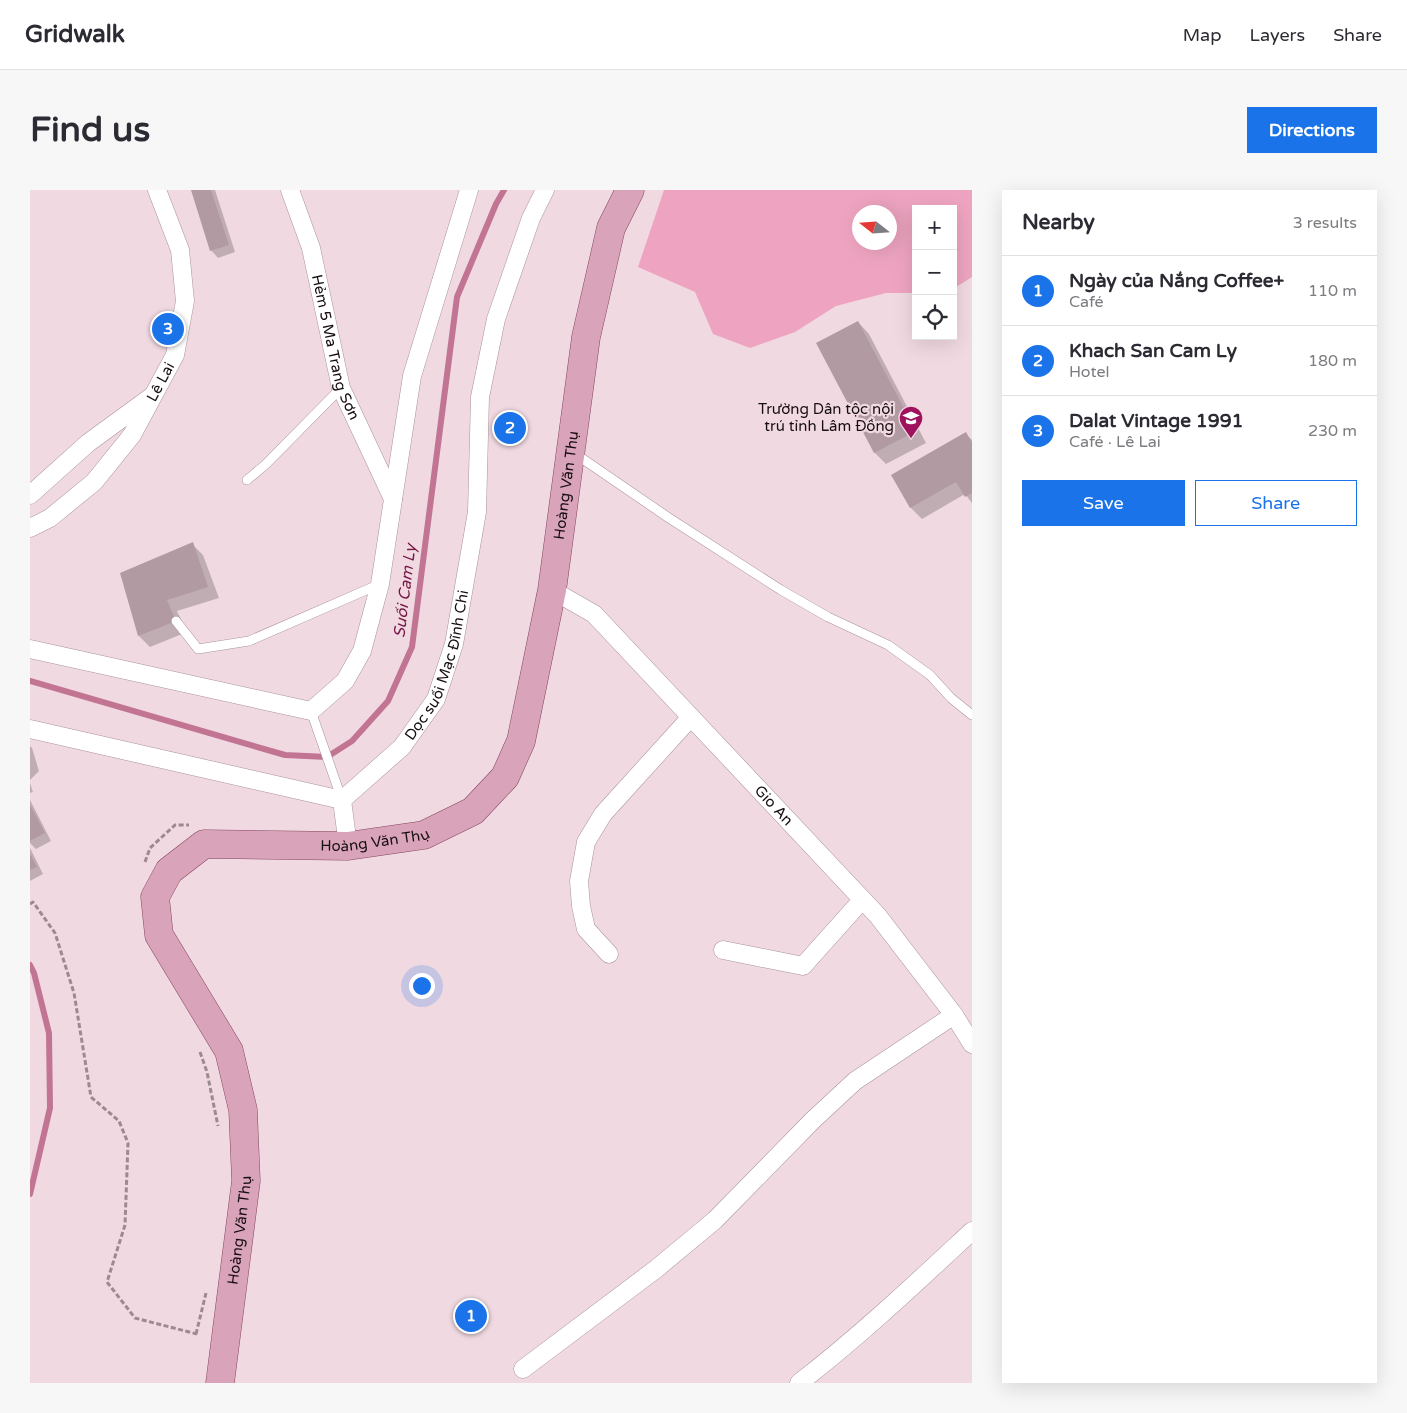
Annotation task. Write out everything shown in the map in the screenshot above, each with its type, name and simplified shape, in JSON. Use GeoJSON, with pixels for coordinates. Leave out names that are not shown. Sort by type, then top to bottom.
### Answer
{"type":"FeatureCollection","features":[{"type":"Feature","properties":{"kind":"main road","name":"Hoàng Văn Thụ"},"geometry":{"type":"LineString","coordinates":[[220,1383],[246,1181],[243,1110],[229,1051],[159,935],[155,897],[168,871],[204,844],[348,846],[424,835],[473,810],[505,776],[521,741],[552,590],[588,328],[611,228],[630,190]]}},
{"type":"Feature","properties":{"kind":"street","name":"Lê Lai"},"geometry":{"type":"LineString","coordinates":[[30,528],[50,518],[94,482],[132,435],[175,355],[185,301],[180,250],[161,196],[157,190]]}},
{"type":"Feature","properties":{"kind":"street","name":"Hẻm 5 Ma Trang Sơn"},"geometry":{"type":"LineString","coordinates":[[290,190],[311,248],[341,388],[394,499]]}},
{"type":"Feature","properties":{"kind":"street"},"geometry":{"type":"LineString","coordinates":[[30,649],[311,711],[344,681],[362,652],[380,584],[412,376],[469,190]]}},
{"type":"Feature","properties":{"kind":"street","name":"Dọc suối Mạc Đĩnh Chi"},"geometry":{"type":"LineString","coordinates":[[342,800],[402,747],[436,699],[454,644],[477,512],[480,397],[496,319],[531,218],[545,190]]}},
{"type":"Feature","properties":{"kind":"street"},"geometry":{"type":"LineString","coordinates":[[30,495],[88,443],[156,393]]}},
{"type":"Feature","properties":{"kind":"street","name":"Gio An"},"geometry":{"type":"LineString","coordinates":[[552,590],[594,614],[878,916],[954,1014],[972,1044]]}},
{"type":"Feature","properties":{"kind":"street"},"geometry":{"type":"LineString","coordinates":[[610,954],[586,928],[581,906],[579,881],[586,842],[603,814],[691,717]]}},
{"type":"Feature","properties":{"kind":"street"},"geometry":{"type":"LineString","coordinates":[[30,729],[342,800],[348,846]]}},
{"type":"Feature","properties":{"kind":"street"},"geometry":{"type":"LineString","coordinates":[[723,950],[802,966],[862,900]]}},
{"type":"Feature","properties":{"kind":"street"},"geometry":{"type":"LineString","coordinates":[[523,1369],[656,1269],[715,1220],[813,1120],[855,1081],[954,1014]]}},
{"type":"Feature","properties":{"kind":"street"},"geometry":{"type":"LineString","coordinates":[[799,1383],[891,1305],[972,1231]]}},
{"type":"Feature","properties":{"kind":"lane"},"geometry":{"type":"LineString","coordinates":[[247,480],[265,465],[341,388]]}},
{"type":"Feature","properties":{"kind":"lane"},"geometry":{"type":"LineString","coordinates":[[572,451],[669,518],[781,590],[828,617],[888,645],[930,675],[951,698],[972,715]]}},
{"type":"Feature","properties":{"kind":"lane"},"geometry":{"type":"LineString","coordinates":[[176,621],[198,649],[249,641],[380,584]]}},
{"type":"Feature","properties":{"kind":"lane"},"geometry":{"type":"LineString","coordinates":[[311,711],[342,800]]}},
{"type":"Feature","properties":{"kind":"path"},"geometry":{"type":"LineString","coordinates":[[30,904],[33,902],[55,933],[74,993],[91,1097],[119,1121],[128,1143],[124,1225],[107,1282],[135,1318],[202,1335]]}},
{"type":"Feature","properties":{"kind":"shaded area"},"geometry":{"type":"Polygon","coordinates":[[[664,190],[972,190],[972,277],[957,286],[957,205],[912,205],[912,293],[886,293],[836,306],[795,332],[750,348],[713,334],[695,292],[638,267],[664,190]]]}},
{"type":"Feature","properties":{"kind":"building"},"geometry":{"type":"Polygon","coordinates":[[[191,190],[211,190],[229,245],[210,251],[191,190]]]}},
{"type":"Feature","properties":{"kind":"building"},"geometry":{"type":"Polygon","coordinates":[[[858,321],[916,431],[874,453],[816,343],[858,321]]]}},
{"type":"Feature","properties":{"kind":"building"},"geometry":{"type":"Polygon","coordinates":[[[966,432],[972,443],[972,493],[965,497],[956,482],[910,508],[891,475],[966,432]]]}},
{"type":"Feature","properties":{"kind":"building"},"geometry":{"type":"Polygon","coordinates":[[[193,542],[208,587],[167,600],[176,621],[138,636],[120,573],[193,542]]]}},
{"type":"Feature","properties":{"kind":"building"},"geometry":{"type":"Polygon","coordinates":[[[30,805],[45,833],[30,841],[30,805]]]}},
{"type":"Feature","properties":{"kind":"building"},"geometry":{"type":"Polygon","coordinates":[[[30,854],[37,867],[30,870],[30,854]]]}},
{"type":"Feature","properties":{"kind":"waterway","name":"Suối Cam Ly"},"geometry":{"type":"LineString","coordinates":[[30,681],[285,755],[327,757],[352,741],[388,701],[412,647],[457,297],[496,204],[504,190]]}},
{"type":"Feature","properties":{"kind":"waterway","name":"Suối Cam Ly"},"geometry":{"type":"LineString","coordinates":[[30,965],[34,973],[49,1033],[50,1108],[30,1194]]}},
{"type":"Feature","properties":{"kind":"place","name":"Dalat Vintage 1991"},"geometry":{"type":"Point","coordinates":[168,329]}},
{"type":"Feature","properties":{"kind":"place","name":"Khach San Cam Ly"},"geometry":{"type":"Point","coordinates":[510,428]}},
{"type":"Feature","properties":{"kind":"place","name":"Trường Dân tộc nội trú tỉnh Lâm Đồng"},"geometry":{"type":"Point","coordinates":[911,439]}},
{"type":"Feature","properties":{"kind":"place","name":"Ngày của Nắng Coffee+"},"geometry":{"type":"Point","coordinates":[471,1316]}}]}
